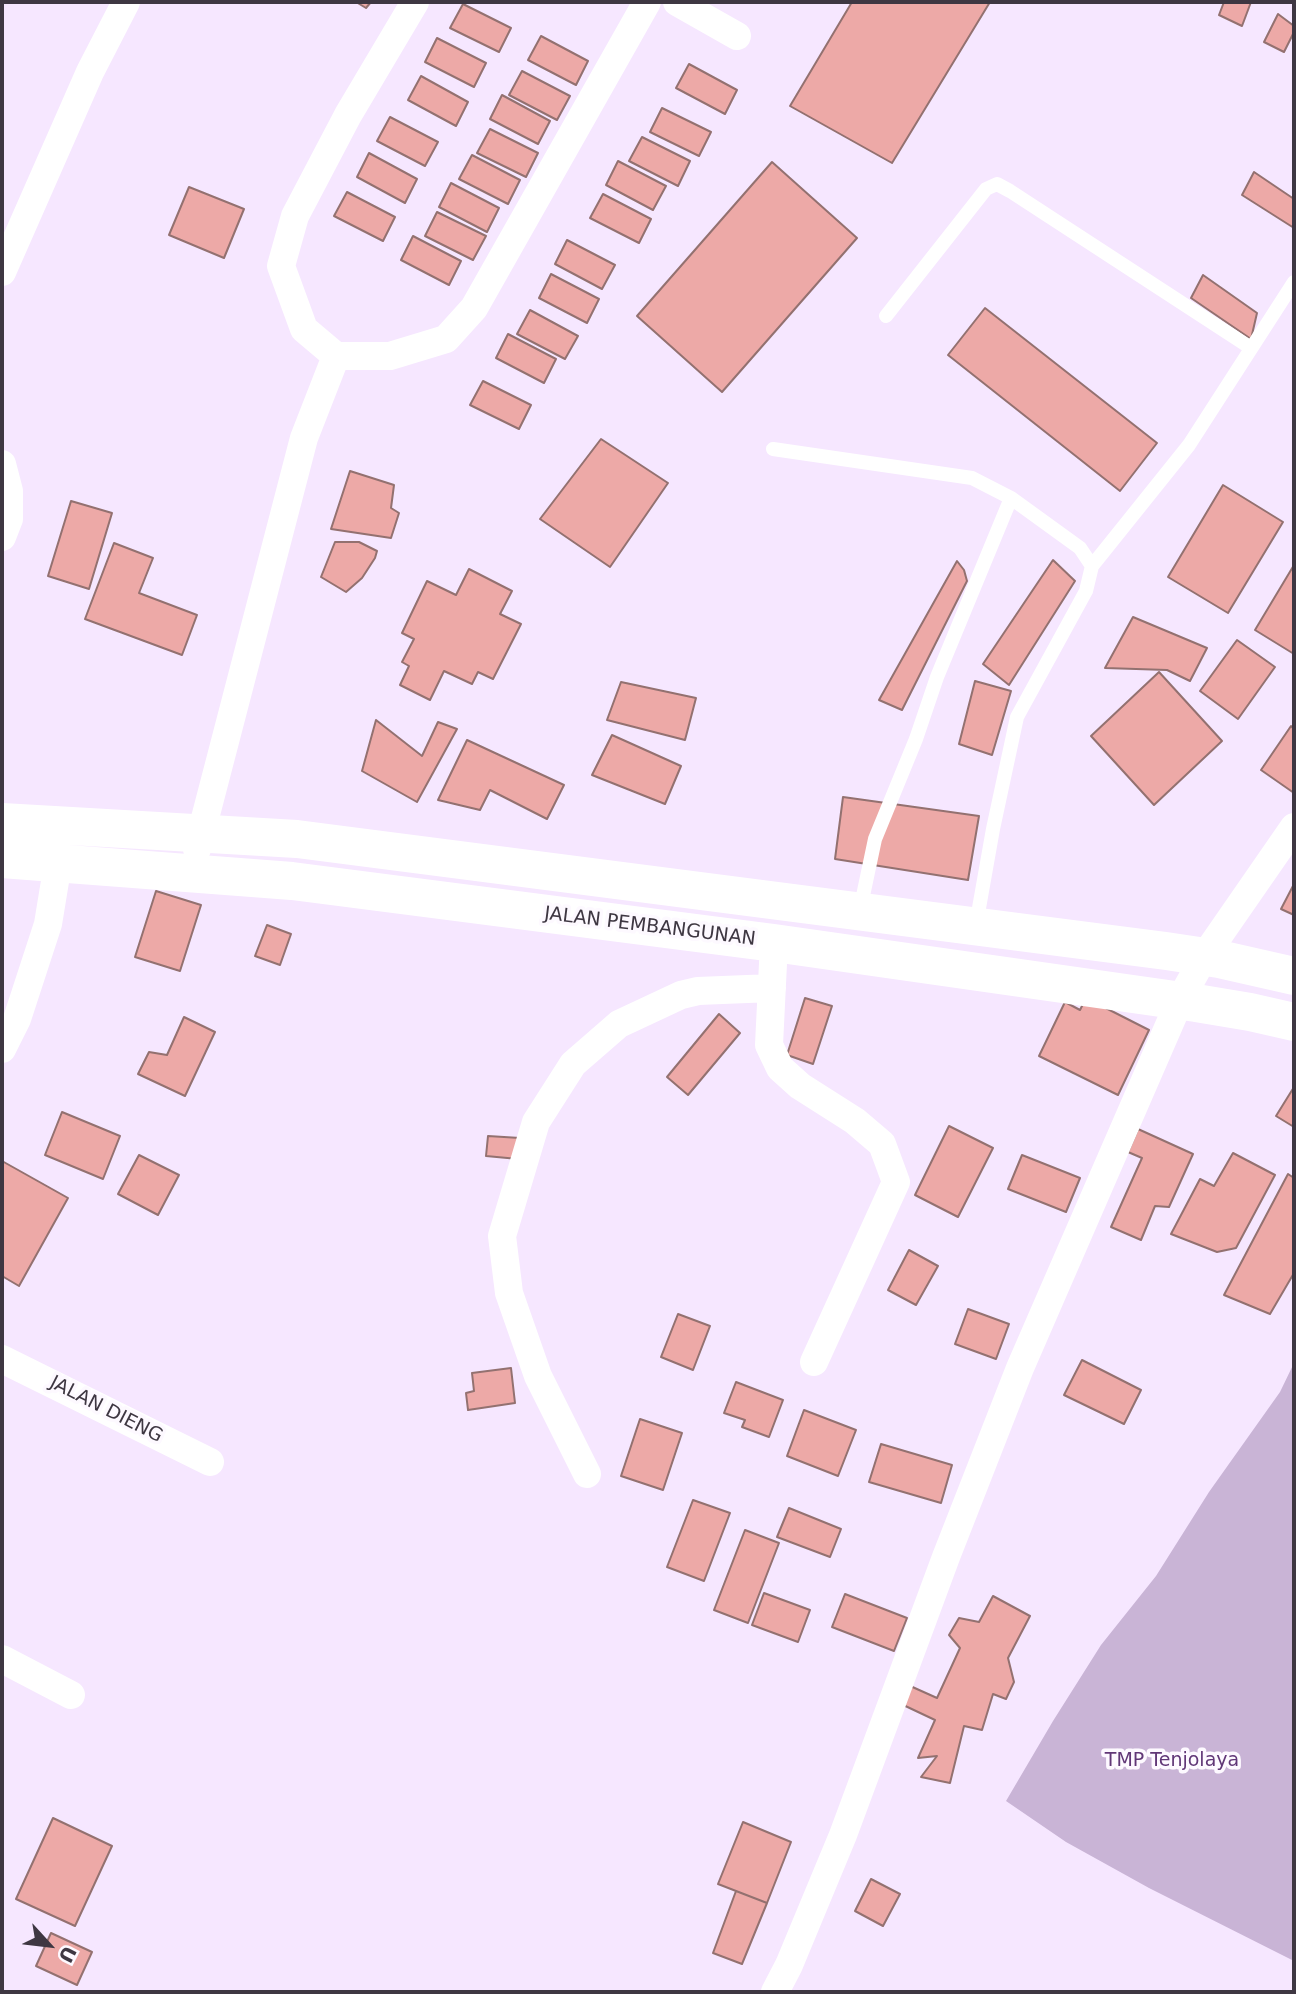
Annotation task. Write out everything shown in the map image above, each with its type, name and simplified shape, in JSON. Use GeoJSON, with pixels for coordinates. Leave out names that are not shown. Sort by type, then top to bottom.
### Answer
{"type":"FeatureCollection","features":[{"type":"Feature","properties":{"kind":"main road"},"geometry":{"type":"LineString","coordinates":[[2,822],[297,839],[1204,957],[1294,976]]}},
{"type":"Feature","properties":{"kind":"main road","name":"JALAN PEMBANGUNAN"},"geometry":{"type":"LineString","coordinates":[[2,859],[292,881],[774,943],[1180,1000],[1294,1023]]}},
{"type":"Feature","properties":{"kind":"street"},"geometry":{"type":"LineString","coordinates":[[2,272],[90,72],[126,2]]}},
{"type":"Feature","properties":{"kind":"street"},"geometry":{"type":"LineString","coordinates":[[415,2],[348,115],[295,216],[281,266],[304,329],[336,356],[390,356],[446,339],[474,308],[647,2]]}},
{"type":"Feature","properties":{"kind":"street"},"geometry":{"type":"LineString","coordinates":[[677,2],[737,36]]}},
{"type":"Feature","properties":{"kind":"street"},"geometry":{"type":"LineString","coordinates":[[190,875],[304,438],[336,356]]}},
{"type":"Feature","properties":{"kind":"street"},"geometry":{"type":"LineString","coordinates":[[2,464],[9,491],[9,519],[2,537]]}},
{"type":"Feature","properties":{"kind":"street"},"geometry":{"type":"LineString","coordinates":[[775,1992],[789,1965],[843,1835],[1003,1410],[1180,1000],[1204,957],[1294,827]]}},
{"type":"Feature","properties":{"kind":"street"},"geometry":{"type":"LineString","coordinates":[[2,1049],[17,1019],[48,924],[58,863]]}},
{"type":"Feature","properties":{"kind":"street"},"geometry":{"type":"LineString","coordinates":[[774,943],[769,1045],[780,1068],[800,1086],[855,1121],[882,1144],[896,1182],[814,1362]]}},
{"type":"Feature","properties":{"kind":"street"},"geometry":{"type":"LineString","coordinates":[[587,1474],[538,1376],[509,1293],[502,1236],[536,1122],[573,1064],[620,1024],[681,995],[698,991],[772,988]]}},
{"type":"Feature","properties":{"kind":"street","name":"JALAN DIENG"},"geometry":{"type":"LineString","coordinates":[[2,1359],[210,1462]]}},
{"type":"Feature","properties":{"kind":"street"},"geometry":{"type":"LineString","coordinates":[[857,1752],[869,1732],[899,1652],[930,1554],[958,1489],[1003,1410]]}},
{"type":"Feature","properties":{"kind":"street"},"geometry":{"type":"LineString","coordinates":[[2,1659],[71,1695]]}},
{"type":"Feature","properties":{"kind":"lane"},"geometry":{"type":"LineString","coordinates":[[886,316],[986,189],[997,184],[1251,348]]}},
{"type":"Feature","properties":{"kind":"lane"},"geometry":{"type":"LineString","coordinates":[[976,927],[1017,717],[1086,591],[1092,566],[1189,444],[1294,282]]}},
{"type":"Feature","properties":{"kind":"lane"},"geometry":{"type":"LineString","coordinates":[[773,449],[972,478],[1011,498],[1080,548],[1092,566]]}},
{"type":"Feature","properties":{"kind":"lane"},"geometry":{"type":"LineString","coordinates":[[860,911],[875,839],[916,738],[937,677],[1011,498]]}},
{"type":"Feature","properties":{"kind":"green space","name":"TMP Tenjolaya"},"geometry":{"type":"Polygon","coordinates":[[[1294,1363],[1294,1961],[1149,1888],[1066,1842],[1006,1801],[1101,1645],[1156,1576],[1209,1492],[1280,1392],[1294,1363]]]}},
{"type":"Feature","properties":{"kind":"building"},"geometry":{"type":"Polygon","coordinates":[[[356,2],[371,2],[366,8],[356,2]]]}},
{"type":"Feature","properties":{"kind":"building"},"geometry":{"type":"Polygon","coordinates":[[[852,2],[990,2],[892,163],[790,106],[852,2]]]}},
{"type":"Feature","properties":{"kind":"building"},"geometry":{"type":"Polygon","coordinates":[[[1224,2],[1251,2],[1242,26],[1219,15],[1224,2]]]}},
{"type":"Feature","properties":{"kind":"building"},"geometry":{"type":"Polygon","coordinates":[[[463,4],[511,28],[499,52],[450,28],[463,4]]]}},
{"type":"Feature","properties":{"kind":"building"},"geometry":{"type":"Polygon","coordinates":[[[1278,14],[1294,26],[1294,32],[1284,52],[1264,42],[1278,14]]]}},
{"type":"Feature","properties":{"kind":"building"},"geometry":{"type":"Polygon","coordinates":[[[541,36],[588,61],[576,85],[528,60],[541,36]]]}},
{"type":"Feature","properties":{"kind":"building"},"geometry":{"type":"Polygon","coordinates":[[[437,38],[486,63],[474,87],[425,62],[437,38]]]}},
{"type":"Feature","properties":{"kind":"building"},"geometry":{"type":"Polygon","coordinates":[[[689,64],[737,90],[725,114],[676,88],[689,64]]]}},
{"type":"Feature","properties":{"kind":"building"},"geometry":{"type":"Polygon","coordinates":[[[522,71],[570,96],[557,120],[509,95],[522,71]]]}},
{"type":"Feature","properties":{"kind":"building"},"geometry":{"type":"Polygon","coordinates":[[[421,76],[468,102],[456,126],[408,100],[421,76]]]}},
{"type":"Feature","properties":{"kind":"building"},"geometry":{"type":"Polygon","coordinates":[[[502,95],[550,121],[538,144],[490,119],[502,95]]]}},
{"type":"Feature","properties":{"kind":"building"},"geometry":{"type":"Polygon","coordinates":[[[662,108],[711,132],[699,156],[650,132],[662,108]]]}},
{"type":"Feature","properties":{"kind":"building"},"geometry":{"type":"Polygon","coordinates":[[[390,117],[438,142],[425,166],[377,141],[390,117]]]}},
{"type":"Feature","properties":{"kind":"building"},"geometry":{"type":"Polygon","coordinates":[[[490,129],[538,153],[526,177],[477,153],[490,129]]]}},
{"type":"Feature","properties":{"kind":"building"},"geometry":{"type":"Polygon","coordinates":[[[642,137],[690,161],[678,186],[629,161],[642,137]]]}},
{"type":"Feature","properties":{"kind":"building"},"geometry":{"type":"Polygon","coordinates":[[[369,153],[417,179],[405,203],[357,177],[369,153]]]}},
{"type":"Feature","properties":{"kind":"building"},"geometry":{"type":"Polygon","coordinates":[[[472,155],[520,180],[508,204],[459,179],[472,155]]]}},
{"type":"Feature","properties":{"kind":"building"},"geometry":{"type":"Polygon","coordinates":[[[618,161],[666,186],[653,210],[606,185],[618,161]]]}},
{"type":"Feature","properties":{"kind":"building"},"geometry":{"type":"Polygon","coordinates":[[[772,162],[857,238],[722,392],[637,316],[772,162]]]}},
{"type":"Feature","properties":{"kind":"building"},"geometry":{"type":"Polygon","coordinates":[[[1254,172],[1294,199],[1294,228],[1242,195],[1254,172]]]}},
{"type":"Feature","properties":{"kind":"building"},"geometry":{"type":"Polygon","coordinates":[[[451,183],[499,208],[487,232],[439,207],[451,183]]]}},
{"type":"Feature","properties":{"kind":"building"},"geometry":{"type":"Polygon","coordinates":[[[189,187],[244,209],[224,258],[169,235],[189,187]]]}},
{"type":"Feature","properties":{"kind":"building"},"geometry":{"type":"Polygon","coordinates":[[[347,192],[395,217],[383,241],[334,216],[347,192]]]}},
{"type":"Feature","properties":{"kind":"building"},"geometry":{"type":"Polygon","coordinates":[[[603,194],[651,219],[639,243],[590,218],[603,194]]]}},
{"type":"Feature","properties":{"kind":"building"},"geometry":{"type":"Polygon","coordinates":[[[437,212],[486,236],[473,260],[425,236],[437,212]]]}},
{"type":"Feature","properties":{"kind":"building"},"geometry":{"type":"Polygon","coordinates":[[[413,236],[461,261],[449,285],[401,260],[413,236]]]}},
{"type":"Feature","properties":{"kind":"building"},"geometry":{"type":"Polygon","coordinates":[[[567,240],[615,265],[602,289],[555,264],[567,240]]]}},
{"type":"Feature","properties":{"kind":"building"},"geometry":{"type":"Polygon","coordinates":[[[551,274],[599,299],[587,323],[539,298],[551,274]]]}},
{"type":"Feature","properties":{"kind":"building"},"geometry":{"type":"Polygon","coordinates":[[[1203,275],[1257,313],[1251,339],[1191,298],[1203,275]]]}},
{"type":"Feature","properties":{"kind":"building"},"geometry":{"type":"Polygon","coordinates":[[[985,308],[1157,443],[1120,491],[948,355],[985,308]]]}},
{"type":"Feature","properties":{"kind":"building"},"geometry":{"type":"Polygon","coordinates":[[[530,310],[578,336],[565,359],[517,334],[530,310]]]}},
{"type":"Feature","properties":{"kind":"building"},"geometry":{"type":"Polygon","coordinates":[[[508,334],[556,359],[544,383],[496,358],[508,334]]]}},
{"type":"Feature","properties":{"kind":"building"},"geometry":{"type":"Polygon","coordinates":[[[483,381],[531,405],[519,429],[470,405],[483,381]]]}},
{"type":"Feature","properties":{"kind":"building"},"geometry":{"type":"Polygon","coordinates":[[[601,439],[668,483],[610,567],[540,519],[601,439]]]}},
{"type":"Feature","properties":{"kind":"building"},"geometry":{"type":"Polygon","coordinates":[[[350,471],[394,485],[391,508],[399,513],[391,538],[331,529],[350,471]]]}},
{"type":"Feature","properties":{"kind":"building"},"geometry":{"type":"Polygon","coordinates":[[[1223,485],[1283,522],[1228,613],[1168,577],[1223,485]]]}},
{"type":"Feature","properties":{"kind":"building"},"geometry":{"type":"Polygon","coordinates":[[[71,501],[112,513],[89,589],[48,576],[71,501]]]}},
{"type":"Feature","properties":{"kind":"building"},"geometry":{"type":"Polygon","coordinates":[[[335,542],[359,542],[377,551],[362,578],[346,592],[321,577],[335,542]]]}},
{"type":"Feature","properties":{"kind":"building"},"geometry":{"type":"Polygon","coordinates":[[[114,543],[153,558],[139,593],[197,615],[182,655],[85,619],[114,543]]]}},
{"type":"Feature","properties":{"kind":"building"},"geometry":{"type":"Polygon","coordinates":[[[1053,560],[1075,581],[1009,685],[983,664],[1053,560]]]}},
{"type":"Feature","properties":{"kind":"building"},"geometry":{"type":"Polygon","coordinates":[[[957,561],[964,570],[967,581],[902,710],[879,700],[957,561]]]}},
{"type":"Feature","properties":{"kind":"building"},"geometry":{"type":"Polygon","coordinates":[[[1294,565],[1294,654],[1255,630],[1294,565]]]}},
{"type":"Feature","properties":{"kind":"building"},"geometry":{"type":"Polygon","coordinates":[[[469,569],[512,591],[500,614],[521,624],[493,679],[478,672],[472,684],[444,671],[430,700],[400,685],[409,666],[402,662],[414,639],[402,633],[427,581],[456,595],[469,569]]]}},
{"type":"Feature","properties":{"kind":"building"},"geometry":{"type":"Polygon","coordinates":[[[1133,617],[1207,648],[1190,681],[1167,670],[1105,668],[1133,617]]]}},
{"type":"Feature","properties":{"kind":"building"},"geometry":{"type":"Polygon","coordinates":[[[1237,640],[1275,667],[1238,719],[1200,691],[1237,640]]]}},
{"type":"Feature","properties":{"kind":"building"},"geometry":{"type":"Polygon","coordinates":[[[1159,672],[1222,741],[1154,805],[1091,736],[1159,672]]]}},
{"type":"Feature","properties":{"kind":"building"},"geometry":{"type":"Polygon","coordinates":[[[975,681],[1011,691],[992,755],[959,744],[975,681]]]}},
{"type":"Feature","properties":{"kind":"building"},"geometry":{"type":"Polygon","coordinates":[[[621,682],[696,698],[685,740],[607,720],[621,682]]]}},
{"type":"Feature","properties":{"kind":"building"},"geometry":{"type":"Polygon","coordinates":[[[376,720],[422,756],[438,722],[457,729],[417,802],[362,771],[376,720]]]}},
{"type":"Feature","properties":{"kind":"building"},"geometry":{"type":"Polygon","coordinates":[[[1291,726],[1294,729],[1294,793],[1261,770],[1291,726]]]}},
{"type":"Feature","properties":{"kind":"building"},"geometry":{"type":"Polygon","coordinates":[[[612,735],[681,766],[665,804],[592,775],[612,735]]]}},
{"type":"Feature","properties":{"kind":"building"},"geometry":{"type":"Polygon","coordinates":[[[467,740],[564,785],[547,819],[490,790],[480,810],[438,800],[467,740]]]}},
{"type":"Feature","properties":{"kind":"building"},"geometry":{"type":"Polygon","coordinates":[[[843,797],[979,816],[968,880],[835,859],[843,797]]]}},
{"type":"Feature","properties":{"kind":"building"},"geometry":{"type":"Polygon","coordinates":[[[1294,884],[1294,915],[1281,909],[1294,884]]]}},
{"type":"Feature","properties":{"kind":"building"},"geometry":{"type":"Polygon","coordinates":[[[156,891],[201,905],[180,971],[135,957],[156,891]]]}},
{"type":"Feature","properties":{"kind":"building"},"geometry":{"type":"Polygon","coordinates":[[[267,925],[291,934],[280,965],[255,956],[267,925]]]}},
{"type":"Feature","properties":{"kind":"building"},"geometry":{"type":"Polygon","coordinates":[[[805,998],[832,1006],[813,1064],[787,1055],[805,998]]]}},
{"type":"Feature","properties":{"kind":"building"},"geometry":{"type":"Polygon","coordinates":[[[1086,998],[1149,1030],[1118,1095],[1039,1056],[1065,1002],[1080,1010],[1086,998]]]}},
{"type":"Feature","properties":{"kind":"building"},"geometry":{"type":"Polygon","coordinates":[[[719,1014],[740,1033],[688,1095],[667,1077],[719,1014]]]}},
{"type":"Feature","properties":{"kind":"building"},"geometry":{"type":"Polygon","coordinates":[[[184,1017],[215,1032],[185,1096],[138,1074],[149,1052],[167,1055],[184,1017]]]}},
{"type":"Feature","properties":{"kind":"building"},"geometry":{"type":"Polygon","coordinates":[[[1294,1087],[1294,1127],[1276,1116],[1294,1087]]]}},
{"type":"Feature","properties":{"kind":"building"},"geometry":{"type":"Polygon","coordinates":[[[62,1112],[120,1136],[103,1179],[45,1155],[62,1112]]]}},
{"type":"Feature","properties":{"kind":"building"},"geometry":{"type":"Polygon","coordinates":[[[949,1126],[993,1148],[958,1217],[915,1195],[949,1126]]]}},
{"type":"Feature","properties":{"kind":"building"},"geometry":{"type":"Polygon","coordinates":[[[1138,1129],[1193,1154],[1169,1207],[1155,1206],[1141,1240],[1111,1227],[1142,1158],[1128,1152],[1138,1129]]]}},
{"type":"Feature","properties":{"kind":"building"},"geometry":{"type":"Polygon","coordinates":[[[488,1136],[520,1138],[518,1159],[486,1156],[488,1136]]]}},
{"type":"Feature","properties":{"kind":"building"},"geometry":{"type":"Polygon","coordinates":[[[1233,1153],[1275,1175],[1236,1248],[1217,1252],[1171,1234],[1200,1179],[1214,1186],[1233,1153]]]}},
{"type":"Feature","properties":{"kind":"building"},"geometry":{"type":"Polygon","coordinates":[[[139,1155],[179,1175],[158,1215],[118,1194],[139,1155]]]}},
{"type":"Feature","properties":{"kind":"building"},"geometry":{"type":"Polygon","coordinates":[[[1022,1155],[1080,1178],[1066,1212],[1008,1189],[1022,1155]]]}},
{"type":"Feature","properties":{"kind":"building"},"geometry":{"type":"Polygon","coordinates":[[[2,1161],[68,1198],[19,1286],[2,1276],[2,1161]]]}},
{"type":"Feature","properties":{"kind":"building"},"geometry":{"type":"Polygon","coordinates":[[[1288,1174],[1294,1178],[1294,1273],[1270,1314],[1224,1295],[1288,1174]]]}},
{"type":"Feature","properties":{"kind":"building"},"geometry":{"type":"Polygon","coordinates":[[[909,1250],[938,1266],[916,1305],[888,1290],[909,1250]]]}},
{"type":"Feature","properties":{"kind":"building"},"geometry":{"type":"Polygon","coordinates":[[[968,1309],[1009,1324],[996,1359],[955,1344],[968,1309]]]}},
{"type":"Feature","properties":{"kind":"building"},"geometry":{"type":"Polygon","coordinates":[[[678,1314],[710,1326],[693,1370],[661,1357],[678,1314]]]}},
{"type":"Feature","properties":{"kind":"building"},"geometry":{"type":"Polygon","coordinates":[[[1082,1360],[1141,1390],[1124,1424],[1064,1395],[1082,1360]]]}},
{"type":"Feature","properties":{"kind":"building"},"geometry":{"type":"Polygon","coordinates":[[[511,1368],[515,1403],[468,1410],[466,1393],[474,1391],[472,1373],[511,1368]]]}},
{"type":"Feature","properties":{"kind":"building"},"geometry":{"type":"Polygon","coordinates":[[[736,1382],[783,1400],[769,1437],[742,1427],[745,1420],[724,1413],[736,1382]]]}},
{"type":"Feature","properties":{"kind":"building"},"geometry":{"type":"Polygon","coordinates":[[[804,1410],[856,1430],[838,1476],[787,1456],[804,1410]]]}},
{"type":"Feature","properties":{"kind":"building"},"geometry":{"type":"Polygon","coordinates":[[[640,1419],[682,1433],[663,1490],[621,1476],[640,1419]]]}},
{"type":"Feature","properties":{"kind":"building"},"geometry":{"type":"Polygon","coordinates":[[[881,1444],[952,1465],[941,1503],[869,1482],[881,1444]]]}},
{"type":"Feature","properties":{"kind":"building"},"geometry":{"type":"Polygon","coordinates":[[[693,1500],[730,1513],[704,1581],[667,1567],[693,1500]]]}},
{"type":"Feature","properties":{"kind":"building"},"geometry":{"type":"Polygon","coordinates":[[[789,1508],[841,1529],[830,1557],[777,1537],[789,1508]]]}},
{"type":"Feature","properties":{"kind":"building"},"geometry":{"type":"Polygon","coordinates":[[[745,1530],[779,1543],[748,1623],[714,1610],[745,1530]]]}},
{"type":"Feature","properties":{"kind":"building"},"geometry":{"type":"Polygon","coordinates":[[[764,1593],[810,1610],[798,1642],[752,1625],[764,1593]]]}},
{"type":"Feature","properties":{"kind":"building"},"geometry":{"type":"Polygon","coordinates":[[[845,1594],[907,1618],[894,1651],[832,1627],[845,1594]]]}},
{"type":"Feature","properties":{"kind":"building"},"geometry":{"type":"Polygon","coordinates":[[[993,1596],[1030,1616],[1008,1658],[1014,1682],[1006,1699],[993,1694],[982,1730],[964,1726],[950,1783],[921,1777],[937,1756],[918,1758],[935,1720],[899,1703],[908,1685],[937,1698],[960,1648],[949,1635],[959,1618],[979,1622],[993,1596]]]}},
{"type":"Feature","properties":{"kind":"building"},"geometry":{"type":"Polygon","coordinates":[[[53,1818],[112,1846],[75,1926],[16,1899],[53,1818]]]}},
{"type":"Feature","properties":{"kind":"building"},"geometry":{"type":"Polygon","coordinates":[[[743,1822],[791,1842],[767,1903],[718,1884],[743,1822]]]}},
{"type":"Feature","properties":{"kind":"building"},"geometry":{"type":"Polygon","coordinates":[[[871,1879],[900,1894],[883,1926],[855,1911],[871,1879]]]}},
{"type":"Feature","properties":{"kind":"building"},"geometry":{"type":"Polygon","coordinates":[[[736,1891],[767,1903],[742,1964],[713,1953],[736,1891]]]}},
{"type":"Feature","properties":{"kind":"building"},"geometry":{"type":"Polygon","coordinates":[[[51,1933],[92,1952],[77,1985],[36,1966],[51,1933]]]}}]}
